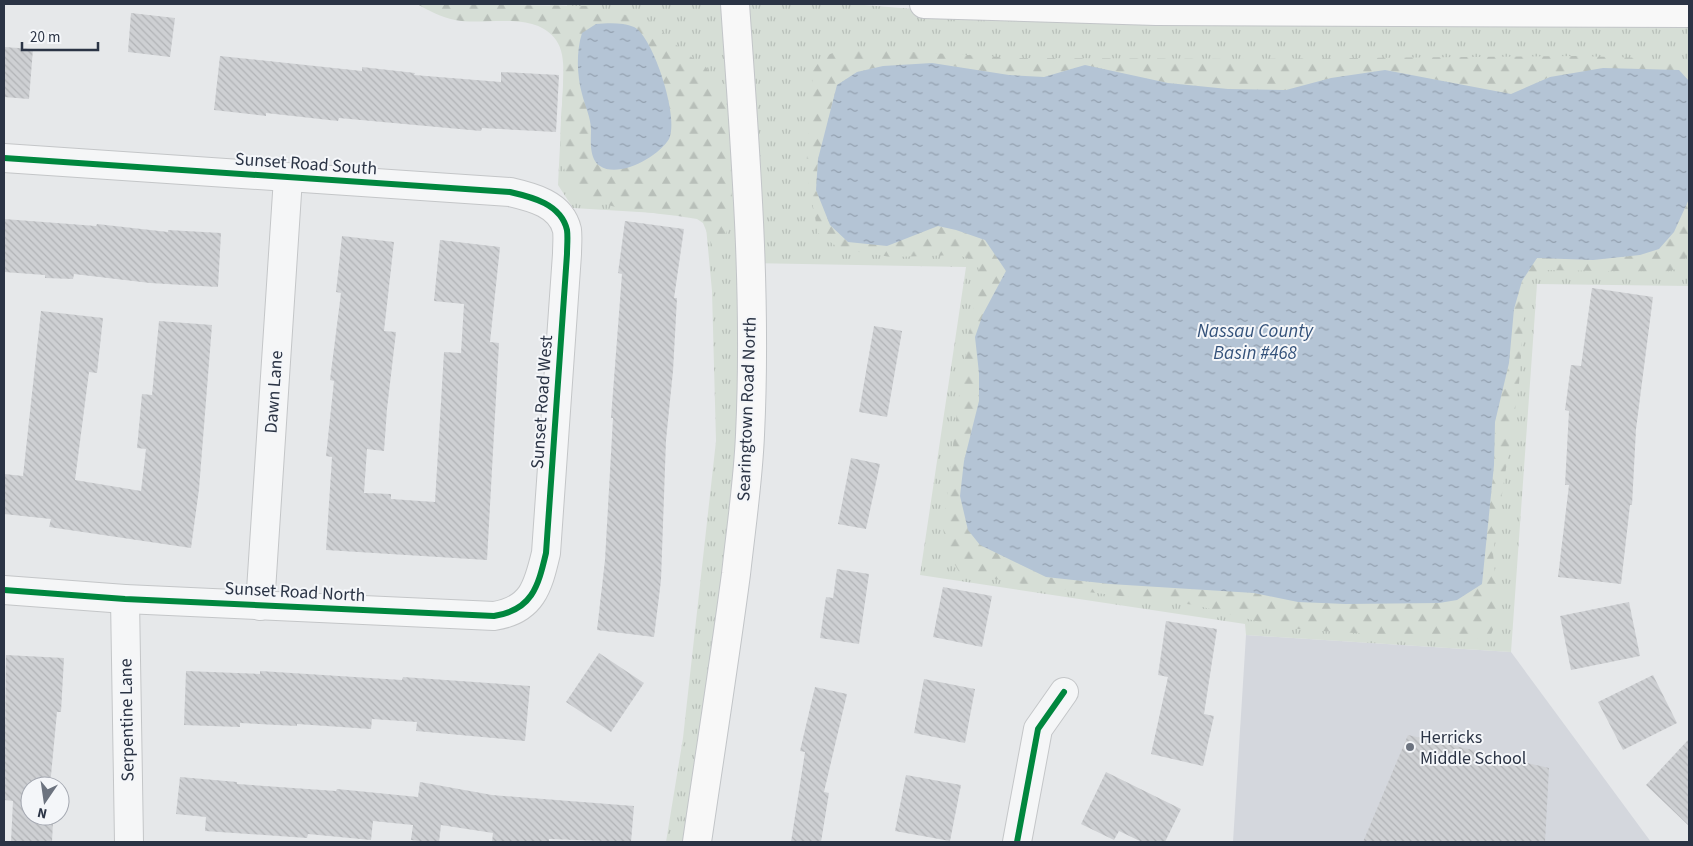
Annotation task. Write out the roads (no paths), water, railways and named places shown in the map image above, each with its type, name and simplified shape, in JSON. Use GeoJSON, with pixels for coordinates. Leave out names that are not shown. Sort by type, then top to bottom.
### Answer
{"type":"FeatureCollection","features":[{"type":"Feature","properties":{"kind":"main road","name":"Searingtown Road North"},"geometry":{"type":"LineString","coordinates":[[697,842],[726,654],[745,502],[750,436],[752,364],[750,218],[735,4]]}},
{"type":"Feature","properties":{"kind":"main road"},"geometry":{"type":"LineString","coordinates":[[924,4],[1166,11],[1595,8],[1689,13]]}},
{"type":"Feature","properties":{"kind":"street","name":"Sunset Road South"},"geometry":{"type":"LineString","coordinates":[[4,158],[510,192],[534,197],[554,209],[562,219],[567,230],[567,254]]}},
{"type":"Feature","properties":{"kind":"street","name":"Dawn Lane"},"geometry":{"type":"LineString","coordinates":[[260,606],[288,178]]}},
{"type":"Feature","properties":{"kind":"street","name":"Sunset Road West"},"geometry":{"type":"LineString","coordinates":[[546,553],[567,254]]}},
{"type":"Feature","properties":{"kind":"street","name":"Sunset Road North"},"geometry":{"type":"LineString","coordinates":[[4,590],[125,599],[494,616],[508,614],[526,604],[540,581],[546,553]]}},
{"type":"Feature","properties":{"kind":"street","name":"Serpentine Lane"},"geometry":{"type":"LineString","coordinates":[[125,599],[129,842]]}},
{"type":"Feature","properties":{"kind":"street"},"geometry":{"type":"LineString","coordinates":[[1017,842],[1038,729],[1064,692]]}},
{"type":"Feature","properties":{"kind":"water"},"geometry":{"type":"Polygon","coordinates":[[[596,24],[625,24],[634,27],[641,34],[649,45],[656,61],[668,97],[671,114],[669,139],[657,152],[628,168],[617,170],[600,166],[596,163],[591,150],[590,121],[579,79],[578,56],[582,33],[596,24]]]}},
{"type":"Feature","properties":{"kind":"water","name":"Nassau County Basin #468"},"geometry":{"type":"Polygon","coordinates":[[[932,63],[1009,75],[1044,77],[1085,65],[1168,83],[1228,89],[1286,90],[1331,78],[1385,70],[1511,94],[1550,77],[1603,68],[1679,70],[1689,81],[1689,199],[1674,232],[1659,249],[1640,255],[1593,260],[1537,258],[1522,281],[1514,309],[1509,363],[1495,422],[1494,465],[1482,584],[1457,600],[1439,603],[1345,604],[1298,602],[1254,593],[1110,584],[1046,577],[980,545],[968,530],[960,496],[964,461],[979,401],[979,373],[975,337],[983,314],[1006,271],[985,240],[938,226],[887,246],[848,242],[830,225],[816,190],[818,159],[837,85],[857,72],[883,66],[932,63]]]}},
{"type":"Feature","properties":{"kind":"place","name":"Herricks Middle School"},"geometry":{"type":"Point","coordinates":[1410,747]}}]}
